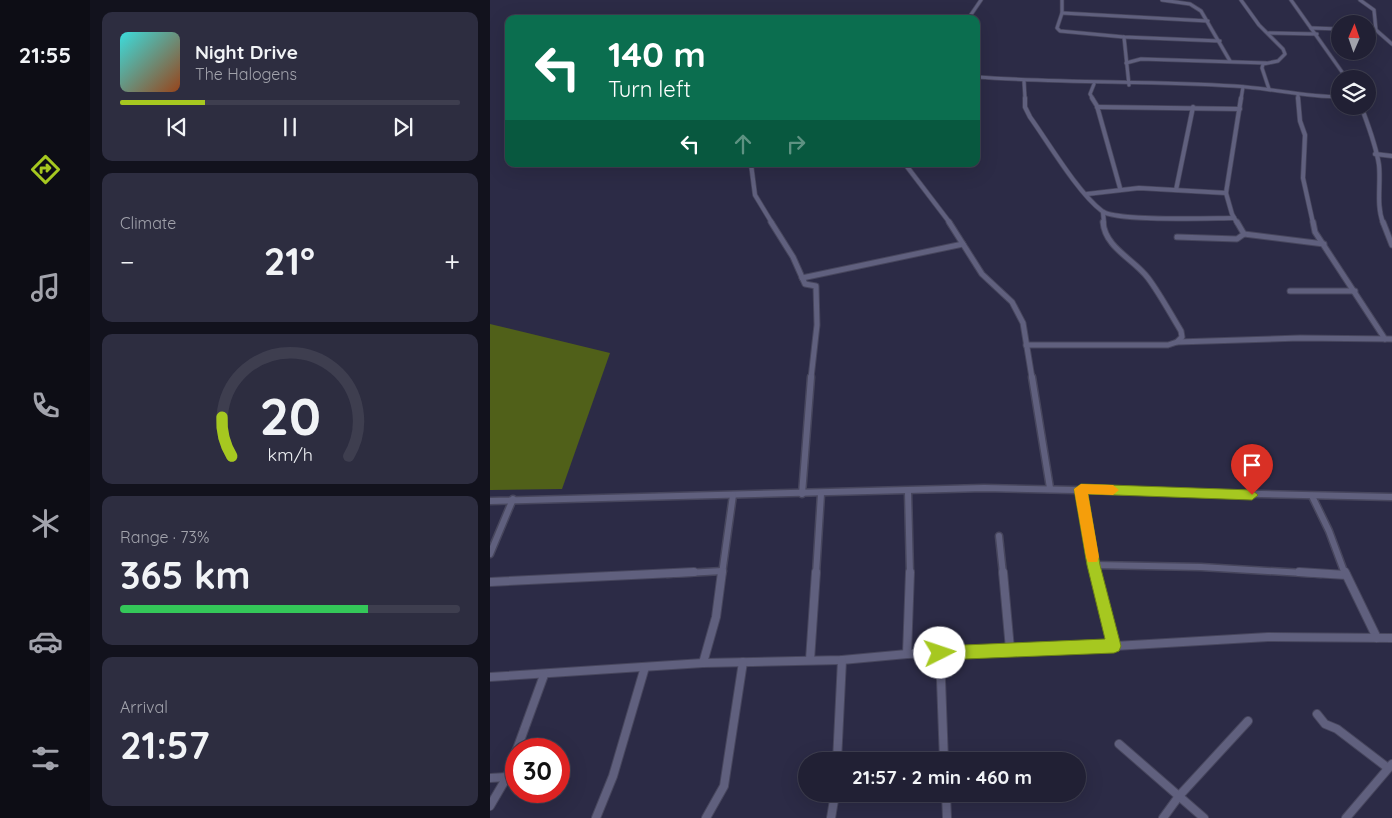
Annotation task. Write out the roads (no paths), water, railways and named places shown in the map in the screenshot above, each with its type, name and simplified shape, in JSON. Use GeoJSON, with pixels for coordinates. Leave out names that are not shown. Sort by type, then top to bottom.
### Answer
{"type":"FeatureCollection","features":[{"type":"Feature","properties":{"kind":"street"},"geometry":{"type":"LineString","coordinates":[[971,15],[981,0]]}},
{"type":"Feature","properties":{"kind":"street"},"geometry":{"type":"LineString","coordinates":[[1062,0],[1062,13],[1057,28],[1060,30],[1124,37],[1220,42]]}},
{"type":"Feature","properties":{"kind":"street"},"geometry":{"type":"LineString","coordinates":[[1162,0],[1190,4],[1200,10],[1230,61]]}},
{"type":"Feature","properties":{"kind":"street"},"geometry":{"type":"LineString","coordinates":[[1125,54],[1141,59],[1275,62],[1285,54],[1283,49],[1260,25],[1241,0]]}},
{"type":"Feature","properties":{"kind":"street"},"geometry":{"type":"LineString","coordinates":[[1291,0],[1341,70]]}},
{"type":"Feature","properties":{"kind":"street"},"geometry":{"type":"LineString","coordinates":[[1360,0],[1374,10],[1374,15]]}},
{"type":"Feature","properties":{"kind":"street"},"geometry":{"type":"LineString","coordinates":[[1062,13],[1208,21]]}},
{"type":"Feature","properties":{"kind":"street"},"geometry":{"type":"LineString","coordinates":[[1311,28],[1331,29]]}},
{"type":"Feature","properties":{"kind":"street"},"geometry":{"type":"LineString","coordinates":[[1376,30],[1392,44]]}},
{"type":"Feature","properties":{"kind":"street"},"geometry":{"type":"LineString","coordinates":[[1269,33],[1317,34]]}},
{"type":"Feature","properties":{"kind":"street"},"geometry":{"type":"LineString","coordinates":[[1124,37],[1129,85]]}},
{"type":"Feature","properties":{"kind":"street"},"geometry":{"type":"LineString","coordinates":[[1126,63],[1141,59]]}},
{"type":"Feature","properties":{"kind":"street"},"geometry":{"type":"LineString","coordinates":[[1266,62],[1262,68],[1269,89]]}},
{"type":"Feature","properties":{"kind":"street"},"geometry":{"type":"LineString","coordinates":[[980,77],[1094,84],[1243,87],[1331,97]]}},
{"type":"Feature","properties":{"kind":"street"},"geometry":{"type":"LineString","coordinates":[[1024,81],[1025,106],[1030,117],[1087,194],[1103,212],[1104,233],[1132,264],[1147,276],[1181,331],[1182,337],[1177,342]]}},
{"type":"Feature","properties":{"kind":"street"},"geometry":{"type":"LineString","coordinates":[[1094,84],[1090,94],[1097,107],[1120,188]]}},
{"type":"Feature","properties":{"kind":"street"},"geometry":{"type":"LineString","coordinates":[[1243,87],[1226,193],[1234,218],[1244,234]]}},
{"type":"Feature","properties":{"kind":"street"},"geometry":{"type":"LineString","coordinates":[[1298,94],[1300,121],[1305,135],[1305,188],[1315,232],[1386,339]]}},
{"type":"Feature","properties":{"kind":"street"},"geometry":{"type":"LineString","coordinates":[[1097,107],[1240,109]]}},
{"type":"Feature","properties":{"kind":"street"},"geometry":{"type":"LineString","coordinates":[[1176,190],[1193,107]]}},
{"type":"Feature","properties":{"kind":"street"},"geometry":{"type":"LineString","coordinates":[[1364,115],[1373,139],[1379,166],[1378,207],[1392,245]]}},
{"type":"Feature","properties":{"kind":"street"},"geometry":{"type":"LineString","coordinates":[[1375,154],[1392,156]]}},
{"type":"Feature","properties":{"kind":"street"},"geometry":{"type":"LineString","coordinates":[[751,167],[755,195],[793,257],[805,284],[816,286],[817,325],[802,494]]}},
{"type":"Feature","properties":{"kind":"street"},"geometry":{"type":"LineString","coordinates":[[907,167],[940,208],[982,274],[1012,302],[1023,323],[1050,488]]}},
{"type":"Feature","properties":{"kind":"street"},"geometry":{"type":"LineString","coordinates":[[1087,194],[1120,188],[1226,193]]}},
{"type":"Feature","properties":{"kind":"street"},"geometry":{"type":"LineString","coordinates":[[1103,212],[1155,219],[1234,218]]}},
{"type":"Feature","properties":{"kind":"street"},"geometry":{"type":"LineString","coordinates":[[1177,237],[1237,239],[1244,234],[1324,244]]}},
{"type":"Feature","properties":{"kind":"street"},"geometry":{"type":"LineString","coordinates":[[802,278],[963,244]]}},
{"type":"Feature","properties":{"kind":"street"},"geometry":{"type":"LineString","coordinates":[[1290,291],[1355,291]]}},
{"type":"Feature","properties":{"kind":"street"},"geometry":{"type":"LineString","coordinates":[[1026,345],[1168,345],[1177,342],[1300,338],[1392,339]]}},
{"type":"Feature","properties":{"kind":"street"},"geometry":{"type":"LineString","coordinates":[[490,501],[908,492],[939,489],[1050,488],[1392,497]]}},
{"type":"Feature","properties":{"kind":"street"},"geometry":{"type":"LineString","coordinates":[[1081,489],[1094,565],[1114,646]]}},
{"type":"Feature","properties":{"kind":"street"},"geometry":{"type":"LineString","coordinates":[[907,654],[910,574],[908,492]]}},
{"type":"Feature","properties":{"kind":"street"},"geometry":{"type":"LineString","coordinates":[[810,660],[821,494]]}},
{"type":"Feature","properties":{"kind":"street"},"geometry":{"type":"LineString","coordinates":[[703,663],[716,617],[733,496]]}},
{"type":"Feature","properties":{"kind":"street"},"geometry":{"type":"LineString","coordinates":[[1312,496],[1325,522],[1346,575],[1377,638]]}},
{"type":"Feature","properties":{"kind":"street"},"geometry":{"type":"LineString","coordinates":[[490,554],[514,500]]}},
{"type":"Feature","properties":{"kind":"street"},"geometry":{"type":"LineString","coordinates":[[999,536],[1010,649]]}},
{"type":"Feature","properties":{"kind":"street"},"geometry":{"type":"LineString","coordinates":[[1094,565],[1200,567],[1346,575]]}},
{"type":"Feature","properties":{"kind":"street"},"geometry":{"type":"LineString","coordinates":[[490,582],[723,571]]}},
{"type":"Feature","properties":{"kind":"street"},"geometry":{"type":"LineString","coordinates":[[490,677],[544,675],[703,663],[842,660],[907,654],[1114,646],[1268,637],[1392,638]]}},
{"type":"Feature","properties":{"kind":"street"},"geometry":{"type":"LineString","coordinates":[[940,653],[944,752]]}},
{"type":"Feature","properties":{"kind":"street"},"geometry":{"type":"LineString","coordinates":[[837,752],[842,660]]}},
{"type":"Feature","properties":{"kind":"street"},"geometry":{"type":"LineString","coordinates":[[706,818],[724,786],[743,662]]}},
{"type":"Feature","properties":{"kind":"street"},"geometry":{"type":"LineString","coordinates":[[596,818],[613,776],[645,667]]}},
{"type":"Feature","properties":{"kind":"street"},"geometry":{"type":"LineString","coordinates":[[521,738],[544,675]]}},
{"type":"Feature","properties":{"kind":"street"},"geometry":{"type":"LineString","coordinates":[[1317,714],[1325,724],[1337,729],[1390,766],[1346,818]]}},
{"type":"Feature","properties":{"kind":"street"},"geometry":{"type":"LineString","coordinates":[[1163,818],[1179,796],[1248,721]]}},
{"type":"Feature","properties":{"kind":"street"},"geometry":{"type":"LineString","coordinates":[[1119,744],[1204,818]]}},
{"type":"Feature","properties":{"kind":"street"},"geometry":{"type":"LineString","coordinates":[[490,778],[505,777]]}},
{"type":"Feature","properties":{"kind":"street"},"geometry":{"type":"LineString","coordinates":[[490,806],[505,780]]}},
{"type":"Feature","properties":{"kind":"street"},"geometry":{"type":"LineString","coordinates":[[832,818],[834,802]]}},
{"type":"Feature","properties":{"kind":"street"},"geometry":{"type":"LineString","coordinates":[[946,802],[947,818]]}}]}
